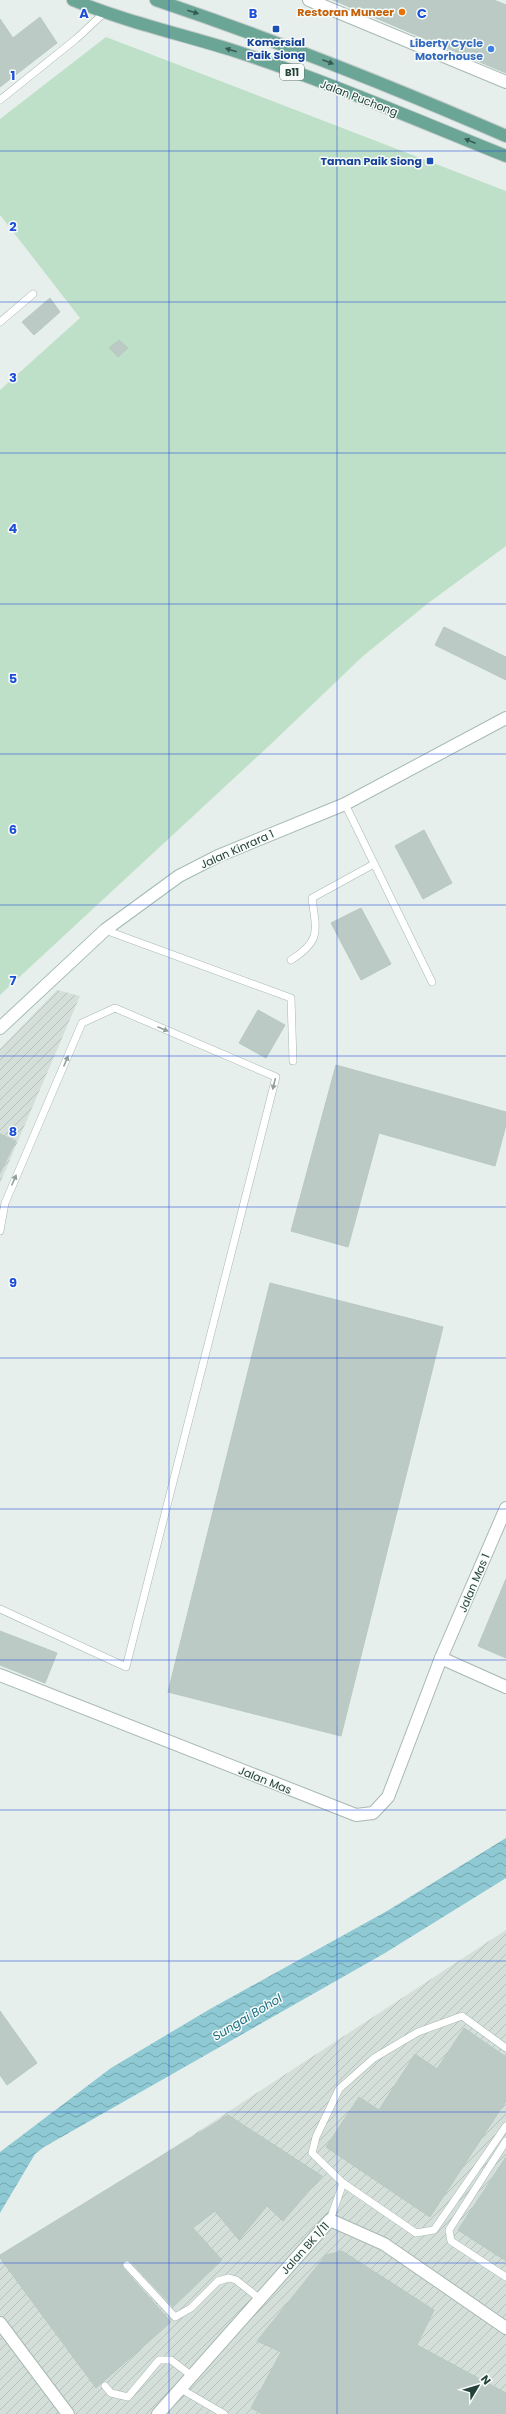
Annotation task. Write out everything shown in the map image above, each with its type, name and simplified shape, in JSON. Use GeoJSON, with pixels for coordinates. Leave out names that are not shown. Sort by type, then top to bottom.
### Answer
{"type":"FeatureCollection","features":[{"type":"Feature","properties":{"kind":"main road","name":"Jalan Puchong"},"geometry":{"type":"LineString","coordinates":[[73,0],[104,12],[236,52],[386,108],[506,156]]}},
{"type":"Feature","properties":{"kind":"main road","name":"Jalan Puchong"},"geometry":{"type":"LineString","coordinates":[[156,0],[243,29],[394,87],[506,136]]}},
{"type":"Feature","properties":{"kind":"street"},"geometry":{"type":"LineString","coordinates":[[309,0],[327,3],[506,82]]}},
{"type":"Feature","properties":{"kind":"street","name":"Jalan Kinrara 1"},"geometry":{"type":"LineString","coordinates":[[0,1028],[69,961],[104,930],[179,876],[218,856],[345,804],[506,718]]}},
{"type":"Feature","properties":{"kind":"street","name":"Jalan Mas 1"},"geometry":{"type":"LineString","coordinates":[[441,1658],[506,1508]]}},
{"type":"Feature","properties":{"kind":"street"},"geometry":{"type":"LineString","coordinates":[[441,1658],[506,1687]]}},
{"type":"Feature","properties":{"kind":"street","name":"Jalan Mas"},"geometry":{"type":"LineString","coordinates":[[0,1675],[356,1815],[365,1815],[374,1813],[388,1797],[441,1658]]}},
{"type":"Feature","properties":{"kind":"street","name":"Jalan BK 1/11"},"geometry":{"type":"LineString","coordinates":[[158,2414],[330,2220],[384,2244],[506,2328]]}},
{"type":"Feature","properties":{"kind":"street"},"geometry":{"type":"LineString","coordinates":[[0,2323],[68,2414]]}},
{"type":"Feature","properties":{"kind":"lane"},"geometry":{"type":"LineString","coordinates":[[0,100],[76,39],[104,12]]}},
{"type":"Feature","properties":{"kind":"lane"},"geometry":{"type":"LineString","coordinates":[[0,322],[34,294]]}},
{"type":"Feature","properties":{"kind":"lane"},"geometry":{"type":"LineString","coordinates":[[345,804],[432,982]]}},
{"type":"Feature","properties":{"kind":"lane"},"geometry":{"type":"LineString","coordinates":[[291,960],[308,949],[316,933],[312,898],[374,864]]}},
{"type":"Feature","properties":{"kind":"lane"},"geometry":{"type":"LineString","coordinates":[[104,930],[291,998],[293,1061]]}},
{"type":"Feature","properties":{"kind":"lane"},"geometry":{"type":"LineString","coordinates":[[0,1231],[5,1203],[82,1023],[115,1008],[276,1077],[126,1667],[0,1609]]}},
{"type":"Feature","properties":{"kind":"lane"},"geometry":{"type":"LineString","coordinates":[[506,2048],[462,2016],[418,2032],[374,2058],[340,2089],[316,2137],[312,2153],[343,2183],[416,2233],[434,2230],[506,2126]]}},
{"type":"Feature","properties":{"kind":"lane"},"geometry":{"type":"LineString","coordinates":[[506,2141],[449,2230],[451,2241],[506,2277]]}},
{"type":"Feature","properties":{"kind":"lane"},"geometry":{"type":"LineString","coordinates":[[330,2220],[343,2183]]}},
{"type":"Feature","properties":{"kind":"lane"},"geometry":{"type":"LineString","coordinates":[[127,2266],[175,2317],[191,2308],[218,2281],[229,2278],[236,2280],[260,2299]]}},
{"type":"Feature","properties":{"kind":"lane"},"geometry":{"type":"LineString","coordinates":[[106,2386],[111,2393],[128,2397],[159,2360],[171,2360],[192,2376]]}},
{"type":"Feature","properties":{"kind":"lane"},"geometry":{"type":"LineString","coordinates":[[181,2389],[224,2414]]}},
{"type":"Feature","properties":{"kind":"shaded area"},"geometry":{"type":"Polygon","coordinates":[[[57,990],[80,996],[0,1183],[0,1049],[57,990]]]}},
{"type":"Feature","properties":{"kind":"shaded area"},"geometry":{"type":"Polygon","coordinates":[[[506,1930],[506,2414],[0,2414],[0,2261],[506,1930]]]}},
{"type":"Feature","properties":{"kind":"green space"},"geometry":{"type":"Polygon","coordinates":[[[106,37],[506,191],[506,546],[427,604],[362,657],[272,743],[0,995],[0,390],[80,318],[0,215],[0,119],[106,37]]]}},
{"type":"Feature","properties":{"kind":"water","name":"Sungai Bohol"},"geometry":{"type":"Polygon","coordinates":[[[506,1838],[506,1878],[385,1953],[44,2147],[35,2154],[0,2213],[0,2152],[111,2068],[210,2009],[387,1911],[506,1838]]]}},
{"type":"Feature","properties":{"kind":"building"},"geometry":{"type":"Polygon","coordinates":[[[333,0],[494,0],[506,5],[506,73],[333,0]]]}},
{"type":"Feature","properties":{"kind":"building"},"geometry":{"type":"Polygon","coordinates":[[[40,17],[57,43],[0,87],[0,19],[13,38],[40,17]]]}},
{"type":"Feature","properties":{"kind":"building"},"geometry":{"type":"Polygon","coordinates":[[[50,298],[60,312],[34,335],[22,322],[50,298]]]}},
{"type":"Feature","properties":{"kind":"building"},"geometry":{"type":"Polygon","coordinates":[[[119,340],[128,348],[118,357],[109,348],[119,340]]]}},
{"type":"Feature","properties":{"kind":"building"},"geometry":{"type":"Polygon","coordinates":[[[444,627],[506,657],[506,680],[435,645],[444,627]]]}},
{"type":"Feature","properties":{"kind":"building"},"geometry":{"type":"Polygon","coordinates":[[[424,830],[452,883],[423,899],[395,846],[424,830]]]}},
{"type":"Feature","properties":{"kind":"building"},"geometry":{"type":"Polygon","coordinates":[[[361,908],[391,964],[361,980],[331,923],[361,908]]]}},
{"type":"Feature","properties":{"kind":"building"},"geometry":{"type":"Polygon","coordinates":[[[258,1010],[285,1025],[266,1058],[239,1043],[258,1010]]]}},
{"type":"Feature","properties":{"kind":"building"},"geometry":{"type":"Polygon","coordinates":[[[336,1065],[506,1112],[506,1125],[495,1166],[379,1133],[348,1247],[291,1231],[336,1065]]]}},
{"type":"Feature","properties":{"kind":"building"},"geometry":{"type":"Polygon","coordinates":[[[0,1134],[16,1141],[0,1173],[0,1134]]]}},
{"type":"Feature","properties":{"kind":"building"},"geometry":{"type":"Polygon","coordinates":[[[270,1283],[443,1327],[341,1736],[168,1692],[270,1283]]]}},
{"type":"Feature","properties":{"kind":"building"},"geometry":{"type":"Polygon","coordinates":[[[506,1579],[506,1658],[478,1646],[506,1579]]]}},
{"type":"Feature","properties":{"kind":"building"},"geometry":{"type":"Polygon","coordinates":[[[0,1631],[57,1653],[45,1683],[0,1665],[0,1631]]]}},
{"type":"Feature","properties":{"kind":"building"},"geometry":{"type":"Polygon","coordinates":[[[0,2011],[37,2063],[7,2085],[0,2075],[0,2011]]]}},
{"type":"Feature","properties":{"kind":"building"},"geometry":{"type":"Polygon","coordinates":[[[464,2028],[506,2057],[506,2101],[430,2217],[326,2147],[359,2097],[379,2110],[415,2054],[437,2069],[464,2028]]]}},
{"type":"Feature","properties":{"kind":"building"},"geometry":{"type":"Polygon","coordinates":[[[228,2115],[322,2176],[283,2221],[267,2206],[239,2240],[215,2211],[193,2228],[222,2260],[173,2307],[131,2262],[123,2262],[123,2268],[171,2322],[96,2388],[0,2258],[0,2255],[228,2115]]]}},
{"type":"Feature","properties":{"kind":"building"},"geometry":{"type":"Polygon","coordinates":[[[506,2157],[506,2261],[458,2230],[506,2157]]]}},
{"type":"Feature","properties":{"kind":"building"},"geometry":{"type":"Polygon","coordinates":[[[342,2251],[434,2310],[417,2345],[506,2393],[506,2414],[262,2414],[251,2408],[281,2352],[257,2341],[326,2255],[342,2251]]]}},
{"type":"Feature","properties":{"kind":"place","name":"Restoran Muneer"},"geometry":{"type":"Point","coordinates":[402,12]}},
{"type":"Feature","properties":{"kind":"place","name":"Komersial Paik Siong"},"geometry":{"type":"Point","coordinates":[276,29]}},
{"type":"Feature","properties":{"kind":"place","name":"Liberty Cycle Motorhouse"},"geometry":{"type":"Point","coordinates":[491,49]}},
{"type":"Feature","properties":{"kind":"place","name":"Taman Paik Siong"},"geometry":{"type":"Point","coordinates":[430,161]}}]}
